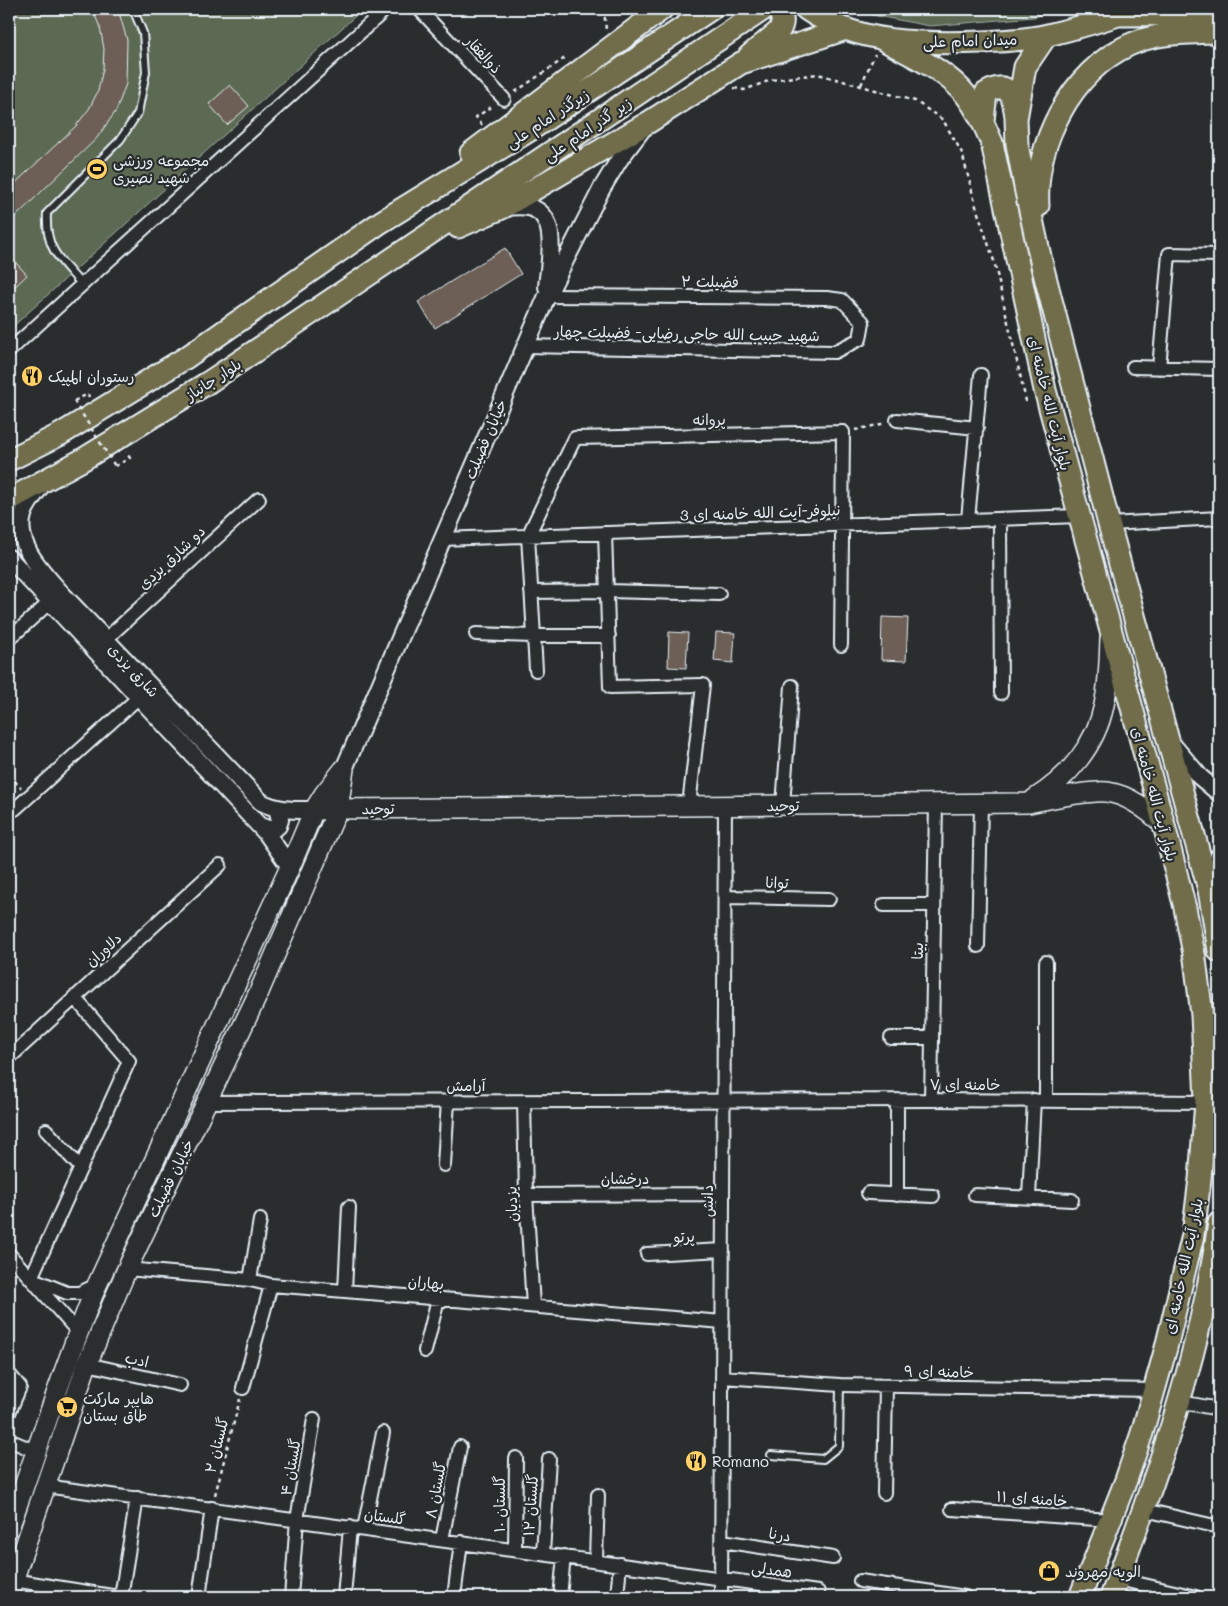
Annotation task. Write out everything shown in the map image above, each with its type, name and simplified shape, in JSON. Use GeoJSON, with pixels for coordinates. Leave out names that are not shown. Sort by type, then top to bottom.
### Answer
{"type":"FeatureCollection","features":[{"type":"Feature","properties":{"kind":"main road"},"geometry":{"type":"LineString","coordinates":[[9,460],[61,434],[187,357],[381,222],[530,106],[662,9]]}},
{"type":"Feature","properties":{"kind":"main road","name":"زیرگذر امام علی"},"geometry":{"type":"LineString","coordinates":[[381,222],[530,130],[711,9]]}},
{"type":"Feature","properties":{"kind":"main road","name":"میدان امام علی"},"geometry":{"type":"LineString","coordinates":[[806,9],[820,18],[846,29],[882,39],[923,43],[1001,41],[1046,36],[1128,12],[1219,14]]}},
{"type":"Feature","properties":{"kind":"main road"},"geometry":{"type":"LineString","coordinates":[[410,248],[504,207],[649,122],[741,63],[780,31],[783,19],[774,10]]}},
{"type":"Feature","properties":{"kind":"main road","name":"زیر گذر امام علی"},"geometry":{"type":"LineString","coordinates":[[410,248],[774,10]]}},
{"type":"Feature","properties":{"kind":"main road"},"geometry":{"type":"LineString","coordinates":[[741,63],[846,29]]}},
{"type":"Feature","properties":{"kind":"main road"},"geometry":{"type":"LineString","coordinates":[[1041,261],[1037,189],[1042,159],[1051,130],[1077,86],[1095,66],[1129,45],[1167,33],[1219,32]]}},
{"type":"Feature","properties":{"kind":"main road","name":"بلوار آیت الله خامنه ای"},"geometry":{"type":"LineString","coordinates":[[1046,36],[1025,67],[1016,119],[1017,144],[1041,261],[1109,524],[1208,890],[1219,951]]}},
{"type":"Feature","properties":{"kind":"main road","name":"بلوار آیت الله خامنه ای"},"geometry":{"type":"LineString","coordinates":[[882,39],[933,68],[965,94],[983,122],[992,143],[1045,390],[1164,825],[1185,908],[1195,958],[1202,1015],[1206,1102],[1200,1179],[1193,1235],[1155,1390],[1139,1442],[1080,1597]]}},
{"type":"Feature","properties":{"kind":"main road"},"geometry":{"type":"LineString","coordinates":[[983,122],[986,94],[995,88],[1002,87],[1013,98],[1016,119]]}},
{"type":"Feature","properties":{"kind":"main road","name":"بلوار جانباز"},"geometry":{"type":"LineString","coordinates":[[9,500],[82,460],[209,382],[410,248]]}},
{"type":"Feature","properties":{"kind":"main road"},"geometry":{"type":"LineString","coordinates":[[1029,802],[1064,777],[1096,732],[1104,707],[1108,684],[1111,633]]}},
{"type":"Feature","properties":{"kind":"main road","name":"خیابان فضیلت"},"geometry":{"type":"LineString","coordinates":[[11,1586],[87,1364],[127,1269],[259,992],[338,808],[344,769]]}},
{"type":"Feature","properties":{"kind":"main road","name":"خیابان فضیلت"},"geometry":{"type":"LineString","coordinates":[[9,1528],[78,1332],[97,1285],[290,867],[314,810],[344,769]]}},
{"type":"Feature","properties":{"kind":"main road","name":"توحید"},"geometry":{"type":"LineString","coordinates":[[314,810],[338,808],[1029,802],[1107,792],[1130,800],[1149,811],[1164,825]]}},
{"type":"Feature","properties":{"kind":"main road","name":"بلوار آیت الله خامنه ای"},"geometry":{"type":"LineString","coordinates":[[1115,1588],[1145,1510],[1180,1402],[1214,1286],[1219,1223]]}},
{"type":"Feature","properties":{"kind":"street"},"geometry":{"type":"LineString","coordinates":[[9,351],[386,9]]}},
{"type":"Feature","properties":{"kind":"street","name":"ذوالفقار"},"geometry":{"type":"LineString","coordinates":[[419,9],[504,99]]}},
{"type":"Feature","properties":{"kind":"street","name":"خیابان فضیلت"},"geometry":{"type":"LineString","coordinates":[[344,769],[547,296],[619,160],[649,122]]}},
{"type":"Feature","properties":{"kind":"street"},"geometry":{"type":"LineString","coordinates":[[504,207],[528,206],[537,211],[546,221],[552,239],[547,296]]}},
{"type":"Feature","properties":{"kind":"street"},"geometry":{"type":"LineString","coordinates":[[1159,368],[1169,254],[1219,255]]}},
{"type":"Feature","properties":{"kind":"street","name":"فضیلت ۲"},"geometry":{"type":"LineString","coordinates":[[547,296],[827,298],[842,300],[864,322]]}},
{"type":"Feature","properties":{"kind":"street","name":"شهید حبیب الله حاجی رضایی- فضیلت چهار"},"geometry":{"type":"LineString","coordinates":[[525,346],[834,352],[860,339],[864,322]]}},
{"type":"Feature","properties":{"kind":"street"},"geometry":{"type":"LineString","coordinates":[[1133,367],[1219,370]]}},
{"type":"Feature","properties":{"kind":"street"},"geometry":{"type":"LineString","coordinates":[[968,520],[982,375]]}},
{"type":"Feature","properties":{"kind":"street"},"geometry":{"type":"LineString","coordinates":[[897,420],[977,428]]}},
{"type":"Feature","properties":{"kind":"street"},"geometry":{"type":"LineString","coordinates":[[841,645],[843,432]]}},
{"type":"Feature","properties":{"kind":"street","name":"پروانه"},"geometry":{"type":"LineString","coordinates":[[528,536],[575,438],[843,432]]}},
{"type":"Feature","properties":{"kind":"street","name":"شارق یزدی"},"geometry":{"type":"LineString","coordinates":[[45,480],[23,515],[23,535],[35,562],[61,593],[106,639],[145,692],[261,802],[277,808],[314,810]]}},
{"type":"Feature","properties":{"kind":"street","name":"دو شارق یزدی"},"geometry":{"type":"LineString","coordinates":[[106,639],[258,499]]}},
{"type":"Feature","properties":{"kind":"street","name":"نیلوفر-آیت الله خامنه ای 3"},"geometry":{"type":"LineString","coordinates":[[442,539],[1078,516]]}},
{"type":"Feature","properties":{"kind":"street"},"geometry":{"type":"LineString","coordinates":[[1109,524],[1219,518]]}},
{"type":"Feature","properties":{"kind":"street"},"geometry":{"type":"LineString","coordinates":[[1000,519],[1001,693]]}},
{"type":"Feature","properties":{"kind":"street"},"geometry":{"type":"LineString","coordinates":[[9,527],[16,527],[23,535]]}},
{"type":"Feature","properties":{"kind":"street"},"geometry":{"type":"LineString","coordinates":[[605,533],[610,636],[610,687],[703,685],[689,805]]}},
{"type":"Feature","properties":{"kind":"street"},"geometry":{"type":"LineString","coordinates":[[528,536],[536,670]]}},
{"type":"Feature","properties":{"kind":"street"},"geometry":{"type":"LineString","coordinates":[[9,558],[50,602],[145,692],[260,826],[290,867]]}},
{"type":"Feature","properties":{"kind":"street"},"geometry":{"type":"LineString","coordinates":[[531,592],[608,591],[718,594]]}},
{"type":"Feature","properties":{"kind":"street"},"geometry":{"type":"LineString","coordinates":[[9,639],[50,602]]}},
{"type":"Feature","properties":{"kind":"street"},"geometry":{"type":"LineString","coordinates":[[476,634],[610,636]]}},
{"type":"Feature","properties":{"kind":"street"},"geometry":{"type":"LineString","coordinates":[[783,805],[792,686]]}},
{"type":"Feature","properties":{"kind":"street"},"geometry":{"type":"LineString","coordinates":[[15,809],[145,692]]}},
{"type":"Feature","properties":{"kind":"street"},"geometry":{"type":"LineString","coordinates":[[1168,740],[1200,777],[1219,793]]}},
{"type":"Feature","properties":{"kind":"street","name":"بیتا"},"geometry":{"type":"LineString","coordinates":[[931,1100],[936,803]]}},
{"type":"Feature","properties":{"kind":"street"},"geometry":{"type":"LineString","coordinates":[[978,946],[981,803]]}},
{"type":"Feature","properties":{"kind":"street","name":"دانش"},"geometry":{"type":"LineString","coordinates":[[721,1597],[725,805]]}},
{"type":"Feature","properties":{"kind":"street"},"geometry":{"type":"LineString","coordinates":[[260,826],[271,830],[278,826],[280,820],[277,808]]}},
{"type":"Feature","properties":{"kind":"street"},"geometry":{"type":"LineString","coordinates":[[1208,890],[1219,856]]}},
{"type":"Feature","properties":{"kind":"street","name":"دلاوران"},"geometry":{"type":"LineString","coordinates":[[9,1058],[220,865]]}},
{"type":"Feature","properties":{"kind":"street","name":"توانا"},"geometry":{"type":"LineString","coordinates":[[725,897],[829,899]]}},
{"type":"Feature","properties":{"kind":"street"},"geometry":{"type":"LineString","coordinates":[[884,905],[934,904]]}},
{"type":"Feature","properties":{"kind":"street"},"geometry":{"type":"LineString","coordinates":[[1029,1197],[1040,1100],[1046,962]]}},
{"type":"Feature","properties":{"kind":"street"},"geometry":{"type":"LineString","coordinates":[[31,1278],[129,1061],[74,997]]}},
{"type":"Feature","properties":{"kind":"street"},"geometry":{"type":"LineString","coordinates":[[890,1038],[932,1038]]}},
{"type":"Feature","properties":{"kind":"street"},"geometry":{"type":"LineString","coordinates":[[897,1100],[897,1195]]}},
{"type":"Feature","properties":{"kind":"street","name":"خامنه ای ۷"},"geometry":{"type":"LineString","coordinates":[[724,1101],[1040,1100],[1206,1102]]}},
{"type":"Feature","properties":{"kind":"street"},"geometry":{"type":"LineString","coordinates":[[444,1165],[448,1101]]}},
{"type":"Feature","properties":{"kind":"street","name":"یزدیان"},"geometry":{"type":"LineString","coordinates":[[524,1101],[526,1195],[534,1306]]}},
{"type":"Feature","properties":{"kind":"street","name":"آرامش"},"geometry":{"type":"LineString","coordinates":[[208,1102],[724,1101]]}},
{"type":"Feature","properties":{"kind":"street"},"geometry":{"type":"LineString","coordinates":[[46,1130],[81,1168]]}},
{"type":"Feature","properties":{"kind":"street"},"geometry":{"type":"LineString","coordinates":[[868,1193],[933,1196]]}},
{"type":"Feature","properties":{"kind":"street","name":"درخشان"},"geometry":{"type":"LineString","coordinates":[[526,1195],[723,1194]]}},
{"type":"Feature","properties":{"kind":"street"},"geometry":{"type":"LineString","coordinates":[[975,1195],[1072,1200]]}},
{"type":"Feature","properties":{"kind":"street"},"geometry":{"type":"LineString","coordinates":[[345,1291],[349,1207]]}},
{"type":"Feature","properties":{"kind":"street"},"geometry":{"type":"LineString","coordinates":[[250,1280],[260,1220]]}},
{"type":"Feature","properties":{"kind":"street","name":"پرتو"},"geometry":{"type":"LineString","coordinates":[[647,1254],[723,1250]]}},
{"type":"Feature","properties":{"kind":"street"},"geometry":{"type":"LineString","coordinates":[[9,1254],[78,1332]]}},
{"type":"Feature","properties":{"kind":"street","name":"بهاران"},"geometry":{"type":"LineString","coordinates":[[127,1269],[250,1280],[271,1285],[723,1322]]}},
{"type":"Feature","properties":{"kind":"street"},"geometry":{"type":"LineString","coordinates":[[31,1278],[67,1293],[78,1293],[97,1285]]}},
{"type":"Feature","properties":{"kind":"street"},"geometry":{"type":"LineString","coordinates":[[243,1388],[271,1285]]}},
{"type":"Feature","properties":{"kind":"street"},"geometry":{"type":"LineString","coordinates":[[425,1351],[438,1299]]}},
{"type":"Feature","properties":{"kind":"street","name":"ادب"},"geometry":{"type":"LineString","coordinates":[[87,1364],[180,1385]]}},
{"type":"Feature","properties":{"kind":"street"},"geometry":{"type":"LineString","coordinates":[[9,1374],[20,1387],[9,1413]]}},
{"type":"Feature","properties":{"kind":"street","name":"خامنه ای ۹"},"geometry":{"type":"LineString","coordinates":[[722,1377],[840,1385],[1155,1390]]}},
{"type":"Feature","properties":{"kind":"street"},"geometry":{"type":"LineString","coordinates":[[884,1493],[886,1386]]}},
{"type":"Feature","properties":{"kind":"street"},"geometry":{"type":"LineString","coordinates":[[1180,1402],[1219,1409]]}},
{"type":"Feature","properties":{"kind":"street","name":"گلستان ۴"},"geometry":{"type":"LineString","coordinates":[[291,1597],[297,1520],[314,1419]]}},
{"type":"Feature","properties":{"kind":"street"},"geometry":{"type":"LineString","coordinates":[[364,1529],[383,1433]]}},
{"type":"Feature","properties":{"kind":"street"},"geometry":{"type":"LineString","coordinates":[[9,1440],[37,1452]]}},
{"type":"Feature","properties":{"kind":"street","name":"گلستان ۸"},"geometry":{"type":"LineString","coordinates":[[442,1540],[460,1447]]}},
{"type":"Feature","properties":{"kind":"street","name":"گلستان ۱۰"},"geometry":{"type":"LineString","coordinates":[[515,1550],[516,1458]]}},
{"type":"Feature","properties":{"kind":"street","name":"گلستان ۱۲"},"geometry":{"type":"LineString","coordinates":[[543,1553],[549,1459]]}},
{"type":"Feature","properties":{"kind":"street","name":"گلستان"},"geometry":{"type":"LineString","coordinates":[[45,1486],[721,1578]]}},
{"type":"Feature","properties":{"kind":"street"},"geometry":{"type":"LineString","coordinates":[[596,1560],[598,1495]]}},
{"type":"Feature","properties":{"kind":"street"},"geometry":{"type":"LineString","coordinates":[[11,1586],[120,1597],[137,1498]]}},
{"type":"Feature","properties":{"kind":"street"},"geometry":{"type":"LineString","coordinates":[[199,1597],[212,1508]]}},
{"type":"Feature","properties":{"kind":"street","name":"خامنه ای ۱۱"},"geometry":{"type":"LineString","coordinates":[[952,1509],[1110,1520]]}},
{"type":"Feature","properties":{"kind":"street"},"geometry":{"type":"LineString","coordinates":[[1145,1510],[1219,1527]]}},
{"type":"Feature","properties":{"kind":"street"},"geometry":{"type":"LineString","coordinates":[[344,1597],[350,1527]]}},
{"type":"Feature","properties":{"kind":"street"},"geometry":{"type":"LineString","coordinates":[[454,1597],[461,1542]]}},
{"type":"Feature","properties":{"kind":"street","name":"درنا"},"geometry":{"type":"LineString","coordinates":[[722,1542],[833,1558]]}},
{"type":"Feature","properties":{"kind":"street"},"geometry":{"type":"LineString","coordinates":[[560,1597],[564,1556]]}},
{"type":"Feature","properties":{"kind":"street"},"geometry":{"type":"LineString","coordinates":[[617,1597],[620,1564]]}},
{"type":"Feature","properties":{"kind":"street","name":"همدلی"},"geometry":{"type":"LineString","coordinates":[[721,1578],[818,1592]]}},
{"type":"Feature","properties":{"kind":"street"},"geometry":{"type":"LineString","coordinates":[[860,1581],[965,1597]]}},
{"type":"Feature","properties":{"kind":"street"},"geometry":{"type":"LineString","coordinates":[[1115,1588],[1196,1597]]}},
{"type":"Feature","properties":{"kind":"lane"},"geometry":{"type":"LineString","coordinates":[[82,285],[53,250],[46,230],[47,213],[120,140],[138,113],[146,72],[143,33],[133,9]]}},
{"type":"Feature","properties":{"kind":"lane"},"geometry":{"type":"LineString","coordinates":[[770,1455],[823,1459],[839,1446],[840,1385]]}},
{"type":"Feature","properties":{"kind":"path"},"geometry":{"type":"LineString","coordinates":[[604,9],[606,31]]}},
{"type":"Feature","properties":{"kind":"path"},"geometry":{"type":"LineString","coordinates":[[861,85],[882,39]]}},
{"type":"Feature","properties":{"kind":"path"},"geometry":{"type":"LineString","coordinates":[[711,82],[744,90],[771,80],[818,74],[915,101],[943,120],[962,153],[977,210],[994,261],[1026,401],[1045,390]]}},
{"type":"Feature","properties":{"kind":"path"},"geometry":{"type":"LineString","coordinates":[[88,394],[74,401],[115,466],[130,458]]}},
{"type":"Feature","properties":{"kind":"path"},"geometry":{"type":"LineString","coordinates":[[843,432],[897,420]]}},
{"type":"Feature","properties":{"kind":"path"},"geometry":{"type":"LineString","coordinates":[[9,774],[29,796]]}},
{"type":"Feature","properties":{"kind":"path","name":"گلستان ۲"},"geometry":{"type":"LineString","coordinates":[[212,1508],[243,1388]]}},
{"type":"Feature","properties":{"kind":"green space","name":"مجموعه ورزشی شهید نصیری"},"geometry":{"type":"Polygon","coordinates":[[[9,9],[363,9],[9,330],[9,9]]]}},
{"type":"Feature","properties":{"kind":"green space"},"geometry":{"type":"Polygon","coordinates":[[[845,9],[1063,9],[1034,17],[930,26],[845,9]]]}},
{"type":"Feature","properties":{"kind":"building"},"geometry":{"type":"Polygon","coordinates":[[[92,9],[118,9],[127,40],[126,84],[116,111],[96,139],[9,223],[9,189],[75,127],[89,109],[98,91],[103,69],[104,49],[100,27],[92,9]]]}},
{"type":"Feature","properties":{"kind":"building"},"geometry":{"type":"Polygon","coordinates":[[[230,85],[249,106],[227,125],[209,104],[230,85]]]}},
{"type":"Feature","properties":{"kind":"building"},"geometry":{"type":"Polygon","coordinates":[[[505,248],[521,274],[435,328],[418,302],[505,248]]]}},
{"type":"Feature","properties":{"kind":"building"},"geometry":{"type":"Polygon","coordinates":[[[9,255],[27,275],[9,292],[9,255]]]}},
{"type":"Feature","properties":{"kind":"building"},"geometry":{"type":"Polygon","coordinates":[[[882,617],[908,618],[906,661],[881,660],[882,617]]]}},
{"type":"Feature","properties":{"kind":"building"},"geometry":{"type":"Polygon","coordinates":[[[669,632],[688,633],[686,668],[668,667],[669,632]]]}},
{"type":"Feature","properties":{"kind":"building"},"geometry":{"type":"Polygon","coordinates":[[[716,632],[735,633],[733,663],[714,661],[716,632]]]}},
{"type":"Feature","properties":{"kind":"place","name":"مجموعه ورزشی شهید نصیری"},"geometry":{"type":"Point","coordinates":[97,169]}},
{"type":"Feature","properties":{"kind":"place","name":"رستوران المپیک"},"geometry":{"type":"Point","coordinates":[32,376]}},
{"type":"Feature","properties":{"kind":"place","name":"هایپر مارکت طاق بستان"},"geometry":{"type":"Point","coordinates":[67,1407]}},
{"type":"Feature","properties":{"kind":"place","name":"Romano"},"geometry":{"type":"Point","coordinates":[696,1461]}},
{"type":"Feature","properties":{"kind":"place","name":"الویه مهروند"},"geometry":{"type":"Point","coordinates":[1049,1571]}}]}
